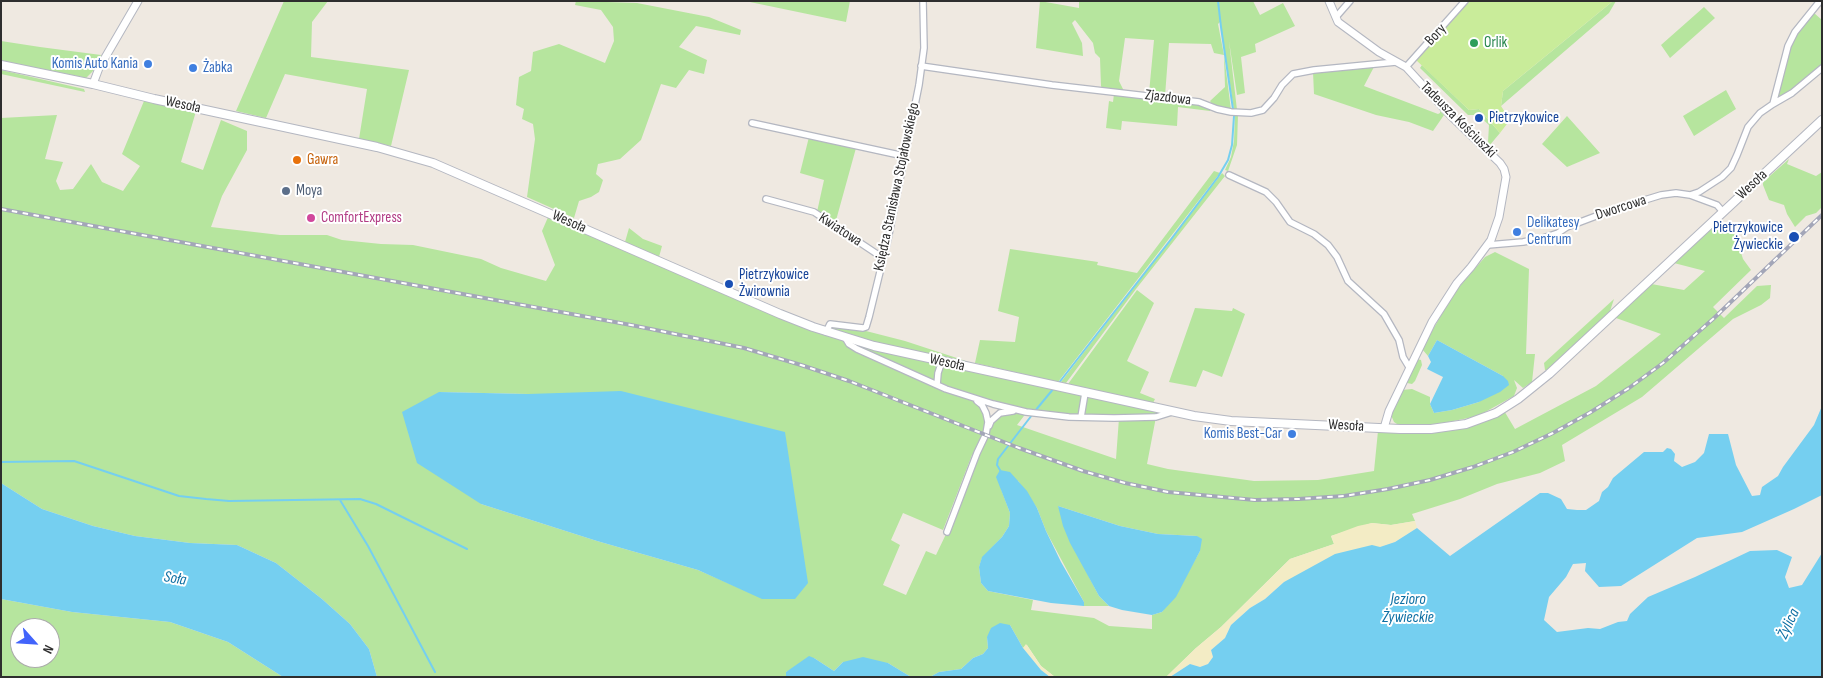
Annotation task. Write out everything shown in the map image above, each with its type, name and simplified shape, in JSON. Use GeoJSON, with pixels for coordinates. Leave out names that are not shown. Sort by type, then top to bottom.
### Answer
{"type":"FeatureCollection","features":[{"type":"Feature","properties":{"kind":"main road","name":"Wesoła"},"geometry":{"type":"LineString","coordinates":[[1,65],[378,147],[433,164],[771,310],[846,339],[1172,412],[1231,421],[1384,428],[1431,429],[1460,425],[1486,418],[1511,404],[1549,374],[1822,120]]}},
{"type":"Feature","properties":{"kind":"street"},"geometry":{"type":"LineString","coordinates":[[94,84],[100,68],[138,1]]}},
{"type":"Feature","properties":{"kind":"street","name":"Księdza Stanisława Stojałowskiego"},"geometry":{"type":"LineString","coordinates":[[826,332],[830,324],[840,324],[860,329],[866,327],[883,258],[921,66],[924,48],[923,1]]}},
{"type":"Feature","properties":{"kind":"street","name":"Tadeusza Kościuszki"},"geometry":{"type":"LineString","coordinates":[[1329,1],[1338,22],[1379,52],[1406,67],[1451,116],[1500,163],[1506,177],[1497,226],[1488,245],[1456,283],[1432,322],[1389,411],[1384,428]]}},
{"type":"Feature","properties":{"kind":"street"},"geometry":{"type":"LineString","coordinates":[[1336,16],[1350,1]]}},
{"type":"Feature","properties":{"kind":"street","name":"Bory"},"geometry":{"type":"LineString","coordinates":[[1406,67],[1465,1]]}},
{"type":"Feature","properties":{"kind":"street"},"geometry":{"type":"LineString","coordinates":[[1774,104],[1788,46],[1795,32],[1820,1]]}},
{"type":"Feature","properties":{"kind":"street","name":"Zjazdowa"},"geometry":{"type":"LineString","coordinates":[[921,66],[1052,85],[1199,102],[1231,112],[1251,113],[1263,110],[1293,74],[1314,70],[1396,62]]}},
{"type":"Feature","properties":{"kind":"street"},"geometry":{"type":"LineString","coordinates":[[1690,195],[1699,192],[1722,177],[1731,168],[1748,126],[1760,113],[1792,93],[1822,68]]}},
{"type":"Feature","properties":{"kind":"street"},"geometry":{"type":"LineString","coordinates":[[752,123],[904,156]]}},
{"type":"Feature","properties":{"kind":"street"},"geometry":{"type":"LineString","coordinates":[[1229,175],[1266,192],[1276,202],[1290,222],[1314,234],[1328,245],[1337,257],[1348,281],[1384,314],[1399,340],[1403,356],[1409,367]]}},
{"type":"Feature","properties":{"kind":"street","name":"Dworcowa"},"geometry":{"type":"LineString","coordinates":[[1488,245],[1543,238],[1612,210],[1662,195],[1676,193],[1690,195],[1717,205],[1723,212]]}},
{"type":"Feature","properties":{"kind":"street","name":"Kwiatowa"},"geometry":{"type":"LineString","coordinates":[[766,199],[814,212],[883,258]]}},
{"type":"Feature","properties":{"kind":"street"},"geometry":{"type":"LineString","coordinates":[[846,339],[857,349],[937,385],[973,398],[1026,412],[1081,417],[1156,417],[1172,412]]}},
{"type":"Feature","properties":{"kind":"street"},"geometry":{"type":"LineString","coordinates":[[937,385],[942,361]]}},
{"type":"Feature","properties":{"kind":"street"},"geometry":{"type":"LineString","coordinates":[[1081,417],[1086,393]]}},
{"type":"Feature","properties":{"kind":"street"},"geometry":{"type":"LineString","coordinates":[[973,398],[982,405],[986,413],[987,430]]}},
{"type":"Feature","properties":{"kind":"street"},"geometry":{"type":"LineString","coordinates":[[947,532],[992,421],[1000,413],[1019,410]]}},
{"type":"Feature","properties":{"kind":"green space"},"geometry":{"type":"Polygon","coordinates":[[[284,1],[328,1],[312,22],[311,57],[409,70],[391,146],[359,139],[367,89],[285,74],[266,118],[236,111],[284,1]]]}},
{"type":"Feature","properties":{"kind":"green space"},"geometry":{"type":"Polygon","coordinates":[[[576,1],[637,3],[709,17],[741,30],[740,35],[696,26],[679,47],[707,60],[704,74],[689,70],[676,88],[661,84],[641,140],[620,159],[598,164],[596,174],[603,180],[599,192],[579,201],[574,218],[527,197],[535,139],[533,124],[522,119],[524,109],[516,105],[519,77],[531,71],[533,52],[559,44],[605,63],[614,41],[613,27],[601,10],[575,5],[576,1]]]}},
{"type":"Feature","properties":{"kind":"green space"},"geometry":{"type":"Polygon","coordinates":[[[745,1],[850,1],[846,22],[745,1]]]}},
{"type":"Feature","properties":{"kind":"green space"},"geometry":{"type":"Polygon","coordinates":[[[1040,1],[1079,8],[1079,1],[1253,1],[1260,15],[1283,3],[1295,26],[1255,44],[1256,52],[1241,57],[1245,93],[1237,95],[1229,41],[1237,110],[1234,110],[1220,22],[1218,24],[1224,55],[1214,53],[1211,44],[1169,43],[1165,96],[1149,93],[1154,40],[1125,38],[1119,81],[1124,91],[1102,88],[1100,58],[1095,53],[1093,43],[1075,20],[1072,23],[1082,43],[1083,56],[1036,48],[1040,1]]]}},
{"type":"Feature","properties":{"kind":"green space"},"geometry":{"type":"Polygon","coordinates":[[[1469,1],[1613,1],[1503,91],[1501,106],[1510,120],[1500,133],[1479,109],[1469,110],[1416,60],[1469,1]]]}},
{"type":"Feature","properties":{"kind":"green space"},"geometry":{"type":"Polygon","coordinates":[[[1613,1],[1616,1],[1609,13],[1501,106],[1503,91],[1613,1]]]}},
{"type":"Feature","properties":{"kind":"green space"},"geometry":{"type":"Polygon","coordinates":[[[1704,7],[1715,18],[1670,58],[1661,45],[1704,7]]]}},
{"type":"Feature","properties":{"kind":"green space"},"geometry":{"type":"Polygon","coordinates":[[[1814,13],[1822,20],[1822,65],[1784,96],[1778,97],[1789,48],[1797,34],[1814,13]]]}},
{"type":"Feature","properties":{"kind":"green space"},"geometry":{"type":"Polygon","coordinates":[[[1,41],[101,55],[93,71],[86,78],[1,61],[1,41]]]}},
{"type":"Feature","properties":{"kind":"green space"},"geometry":{"type":"Polygon","coordinates":[[[1224,55],[1231,110],[1212,104],[1210,101],[1225,87],[1224,55]]]}},
{"type":"Feature","properties":{"kind":"green space"},"geometry":{"type":"Polygon","coordinates":[[[1375,65],[1364,86],[1438,114],[1440,111],[1444,115],[1433,131],[1409,122],[1376,115],[1314,94],[1313,72],[1375,65]]]}},
{"type":"Feature","properties":{"kind":"green space"},"geometry":{"type":"Polygon","coordinates":[[[1422,65],[1469,110],[1479,109],[1500,133],[1489,146],[1489,125],[1478,115],[1468,115],[1420,68],[1422,65]]]}},
{"type":"Feature","properties":{"kind":"green space"},"geometry":{"type":"Polygon","coordinates":[[[1,70],[84,89],[85,92],[1,74],[1,70]]]}},
{"type":"Feature","properties":{"kind":"green space"},"geometry":{"type":"Polygon","coordinates":[[[1726,90],[1736,109],[1694,136],[1683,116],[1726,90]]]}},
{"type":"Feature","properties":{"kind":"green space"},"geometry":{"type":"Polygon","coordinates":[[[1114,94],[1199,103],[1211,108],[1210,111],[1178,107],[1177,126],[1122,121],[1121,130],[1106,128],[1109,101],[1113,102],[1114,94]]]}},
{"type":"Feature","properties":{"kind":"green space"},"geometry":{"type":"Polygon","coordinates":[[[154,99],[197,108],[181,162],[203,170],[221,120],[247,131],[247,150],[222,196],[211,227],[280,235],[327,235],[342,240],[413,245],[481,259],[501,268],[546,281],[555,265],[542,231],[549,215],[825,332],[1172,412],[1129,417],[1156,417],[1147,464],[1168,469],[1254,481],[1318,480],[1374,471],[1378,431],[1443,428],[1503,409],[1515,429],[1596,386],[1661,334],[1616,318],[1614,314],[1646,283],[1684,290],[1705,271],[1670,262],[1711,224],[1720,232],[1726,233],[1733,228],[1743,259],[1751,270],[1713,307],[1724,318],[1757,286],[1771,285],[1770,298],[1761,305],[1733,319],[1642,397],[1562,445],[1565,461],[1540,473],[1497,484],[1460,499],[1412,514],[1415,521],[1391,525],[1372,523],[1331,536],[1334,544],[1290,559],[1221,627],[1166,677],[1055,677],[1041,666],[1027,645],[1023,648],[1010,625],[987,637],[988,648],[983,654],[973,658],[961,669],[939,672],[930,677],[911,677],[888,663],[843,662],[834,671],[814,658],[786,672],[786,677],[377,677],[369,649],[350,624],[276,563],[237,545],[190,543],[135,536],[93,526],[42,509],[1,483],[1,118],[57,115],[45,159],[63,162],[56,181],[60,190],[73,189],[91,164],[102,182],[123,191],[140,166],[122,154],[144,101],[154,99]],[[439,392],[481,504],[597,541],[698,570],[762,598],[528,394],[439,392]],[[975,399],[991,421],[1008,411],[975,399]],[[1027,412],[1017,425],[1116,459],[1119,418],[1027,412]],[[976,454],[972,455],[943,530],[903,513],[891,540],[900,545],[883,585],[906,595],[926,551],[936,555],[947,532],[976,454]],[[1018,481],[1001,489],[1010,513],[1009,526],[1002,537],[982,558],[979,567],[981,583],[988,591],[1033,600],[1031,610],[1094,618],[1109,626],[1152,629],[1152,615],[1162,612],[1182,583],[1200,551],[1197,536],[1158,534],[1120,526],[1058,506],[1090,579],[1099,596],[1109,606],[1084,606],[1084,602],[1046,531],[1037,508],[1018,481]]]}},
{"type":"Feature","properties":{"kind":"green space"},"geometry":{"type":"Polygon","coordinates":[[[1235,115],[1238,115],[1237,145],[1228,171],[1225,170],[1231,157],[1234,141],[1235,115]]]}},
{"type":"Feature","properties":{"kind":"green space"},"geometry":{"type":"Polygon","coordinates":[[[1567,116],[1600,153],[1567,167],[1542,144],[1567,116]]]}},
{"type":"Feature","properties":{"kind":"green space"},"geometry":{"type":"Polygon","coordinates":[[[809,137],[856,148],[835,224],[817,212],[824,180],[800,173],[809,137]]]}},
{"type":"Feature","properties":{"kind":"green space"},"geometry":{"type":"Polygon","coordinates":[[[1789,159],[1787,164],[1816,176],[1822,172],[1822,207],[1816,213],[1806,216],[1795,227],[1784,205],[1769,200],[1763,185],[1763,182],[1789,159]]]}},
{"type":"Feature","properties":{"kind":"green space"},"geometry":{"type":"Polygon","coordinates":[[[1214,171],[1220,173],[1058,382],[975,363],[980,340],[1015,342],[1019,317],[998,311],[1010,249],[1098,262],[1097,265],[1137,273],[1214,171]]]}},
{"type":"Feature","properties":{"kind":"green space"},"geometry":{"type":"Polygon","coordinates":[[[1222,173],[1225,176],[1136,289],[1066,383],[1061,382],[1222,173]]]}},
{"type":"Feature","properties":{"kind":"green space"},"geometry":{"type":"Polygon","coordinates":[[[629,228],[643,239],[662,246],[659,257],[625,242],[629,228]]]}},
{"type":"Feature","properties":{"kind":"green space"},"geometry":{"type":"Polygon","coordinates":[[[1495,252],[1529,269],[1526,354],[1535,354],[1532,382],[1523,388],[1514,380],[1517,388],[1514,396],[1478,416],[1439,424],[1397,424],[1391,415],[1402,390],[1412,389],[1430,397],[1430,404],[1434,413],[1479,402],[1503,376],[1437,340],[1428,356],[1422,349],[1453,294],[1485,257],[1495,252]]]}},
{"type":"Feature","properties":{"kind":"green space"},"geometry":{"type":"Polygon","coordinates":[[[1137,290],[1154,303],[1127,361],[1149,372],[1140,393],[1155,399],[1153,403],[1068,384],[1137,290]]]}},
{"type":"Feature","properties":{"kind":"green space"},"geometry":{"type":"Polygon","coordinates":[[[1614,299],[1610,311],[1548,370],[1545,370],[1544,363],[1614,299]]]}},
{"type":"Feature","properties":{"kind":"green space"},"geometry":{"type":"Polygon","coordinates":[[[1195,308],[1232,311],[1233,308],[1245,314],[1222,377],[1203,370],[1196,387],[1169,382],[1195,308]]]}},
{"type":"Feature","properties":{"kind":"green space"},"geometry":{"type":"Polygon","coordinates":[[[832,326],[861,331],[867,328],[866,331],[905,341],[969,362],[879,343],[832,330],[832,326]]]}},
{"type":"Feature","properties":{"kind":"green space"},"geometry":{"type":"Polygon","coordinates":[[[1417,359],[1421,360],[1422,365],[1415,381],[1412,384],[1407,383],[1406,382],[1417,359]]]}},
{"type":"Feature","properties":{"kind":"green space"},"geometry":{"type":"Polygon","coordinates":[[[1,599],[72,612],[170,622],[228,642],[283,677],[1,677],[1,599]]]}},
{"type":"Feature","properties":{"kind":"sand"},"geometry":{"type":"Polygon","coordinates":[[[1415,521],[1417,528],[1395,542],[1284,582],[1231,625],[1225,638],[1211,650],[1213,657],[1208,664],[1200,667],[1190,664],[1170,677],[1166,677],[1221,627],[1290,559],[1334,544],[1331,536],[1358,526],[1372,523],[1391,525],[1415,521]]]}},
{"type":"Feature","properties":{"kind":"sand"},"geometry":{"type":"Polygon","coordinates":[[[1026,644],[1041,666],[1055,677],[1050,677],[1041,670],[1023,648],[1026,644]]]}},
{"type":"Feature","properties":{"kind":"water"},"geometry":{"type":"Polygon","coordinates":[[[1437,340],[1503,376],[1509,385],[1500,392],[1479,402],[1434,413],[1430,404],[1443,377],[1427,369],[1431,362],[1428,356],[1437,340]]]}},
{"type":"Feature","properties":{"kind":"water"},"geometry":{"type":"Polygon","coordinates":[[[621,391],[785,432],[808,583],[795,599],[762,599],[698,570],[597,541],[481,504],[417,463],[402,412],[439,392],[528,394],[621,391]]]}},
{"type":"Feature","properties":{"kind":"water","name":"Jezioro Żywieckie"},"geometry":{"type":"Polygon","coordinates":[[[1822,406],[1822,495],[1742,532],[1697,538],[1621,586],[1599,587],[1585,571],[1586,563],[1573,564],[1566,577],[1549,597],[1544,620],[1557,632],[1588,628],[1600,629],[1618,622],[1627,621],[1630,614],[1648,597],[1750,551],[1777,550],[1792,557],[1785,577],[1789,588],[1802,585],[1822,553],[1822,677],[1170,677],[1190,664],[1200,667],[1208,664],[1213,657],[1211,650],[1225,638],[1231,625],[1250,608],[1265,599],[1284,582],[1335,554],[1372,545],[1380,547],[1395,542],[1417,528],[1450,556],[1540,493],[1548,493],[1561,499],[1567,509],[1586,510],[1599,501],[1602,492],[1608,487],[1613,478],[1644,452],[1663,452],[1667,448],[1671,449],[1675,454],[1674,461],[1682,467],[1695,462],[1704,453],[1709,434],[1728,434],[1736,465],[1752,496],[1760,495],[1762,487],[1778,476],[1814,425],[1822,406]]]}},
{"type":"Feature","properties":{"kind":"water"},"geometry":{"type":"Polygon","coordinates":[[[1000,470],[1010,472],[1027,491],[1037,508],[1061,562],[1084,602],[1084,606],[1051,603],[988,591],[981,583],[979,567],[982,557],[1002,537],[1009,526],[1010,513],[996,477],[1000,470]]]}},
{"type":"Feature","properties":{"kind":"water","name":"Soła"},"geometry":{"type":"Polygon","coordinates":[[[1,483],[42,509],[93,526],[135,536],[190,543],[237,545],[276,563],[350,624],[369,649],[377,677],[283,677],[228,642],[170,622],[72,612],[1,599],[1,483]]]}},
{"type":"Feature","properties":{"kind":"water"},"geometry":{"type":"Polygon","coordinates":[[[1058,506],[1120,526],[1158,534],[1197,536],[1202,539],[1200,551],[1176,597],[1162,612],[1152,615],[1109,606],[1099,596],[1070,543],[1058,506]]]}},
{"type":"Feature","properties":{"kind":"water"},"geometry":{"type":"Polygon","coordinates":[[[1000,623],[1010,625],[1023,648],[1041,670],[1050,677],[930,677],[939,672],[961,669],[973,658],[983,654],[988,648],[987,637],[991,628],[1000,623]]]}},
{"type":"Feature","properties":{"kind":"water"},"geometry":{"type":"Polygon","coordinates":[[[809,656],[834,671],[843,662],[863,657],[888,663],[911,677],[786,677],[786,672],[809,656]]]}},
{"type":"Feature","properties":{"kind":"waterway"},"geometry":{"type":"LineString","coordinates":[[1058,384],[1172,238],[1218,177],[1228,160],[1232,145],[1234,116],[1218,1]]}},
{"type":"Feature","properties":{"kind":"waterway"},"geometry":{"type":"LineString","coordinates":[[1035,411],[1054,388]]}},
{"type":"Feature","properties":{"kind":"waterway"},"geometry":{"type":"LineString","coordinates":[[1000,470],[997,465],[998,459],[1032,415]]}},
{"type":"Feature","properties":{"kind":"waterway"},"geometry":{"type":"LineString","coordinates":[[1,462],[74,461],[179,496],[206,499],[229,501],[360,499],[376,504],[467,549]]}},
{"type":"Feature","properties":{"kind":"waterway"},"geometry":{"type":"LineString","coordinates":[[340,500],[368,546],[435,672]]}},
{"type":"Feature","properties":{"kind":"railway"},"geometry":{"type":"LineString","coordinates":[[1,209],[631,325],[744,348],[849,381],[1019,448],[1083,471],[1125,483],[1168,492],[1255,500],[1344,496],[1430,480],[1513,452],[1553,433],[1629,388],[1663,363],[1713,319],[1822,215]]}},
{"type":"Feature","properties":{"kind":"place","name":"Orlik"},"geometry":{"type":"Point","coordinates":[1474,43]}},
{"type":"Feature","properties":{"kind":"place","name":"Komis Auto Kania"},"geometry":{"type":"Point","coordinates":[148,64]}},
{"type":"Feature","properties":{"kind":"place","name":"Żabka"},"geometry":{"type":"Point","coordinates":[193,68]}},
{"type":"Feature","properties":{"kind":"place","name":"Pietrzykowice"},"geometry":{"type":"Point","coordinates":[1479,118]}},
{"type":"Feature","properties":{"kind":"place","name":"Gawra"},"geometry":{"type":"Point","coordinates":[297,160]}},
{"type":"Feature","properties":{"kind":"place","name":"Moya"},"geometry":{"type":"Point","coordinates":[286,191]}},
{"type":"Feature","properties":{"kind":"place","name":"ComfortExpress"},"geometry":{"type":"Point","coordinates":[311,218]}},
{"type":"Feature","properties":{"kind":"place","name":"Delikatesy Centrum"},"geometry":{"type":"Point","coordinates":[1517,232]}},
{"type":"Feature","properties":{"kind":"place","name":"Pietrzykowice Żywieckie"},"geometry":{"type":"Point","coordinates":[1794,237]}},
{"type":"Feature","properties":{"kind":"place","name":"Pietrzykowice Żwirownia"},"geometry":{"type":"Point","coordinates":[729,284]}},
{"type":"Feature","properties":{"kind":"place","name":"Komis Best-Car"},"geometry":{"type":"Point","coordinates":[1292,434]}},
{"type":"Feature","properties":{"kind":"water label","name":"Żylica"},"geometry":{"type":"Point","coordinates":[1789,624]}}]}
